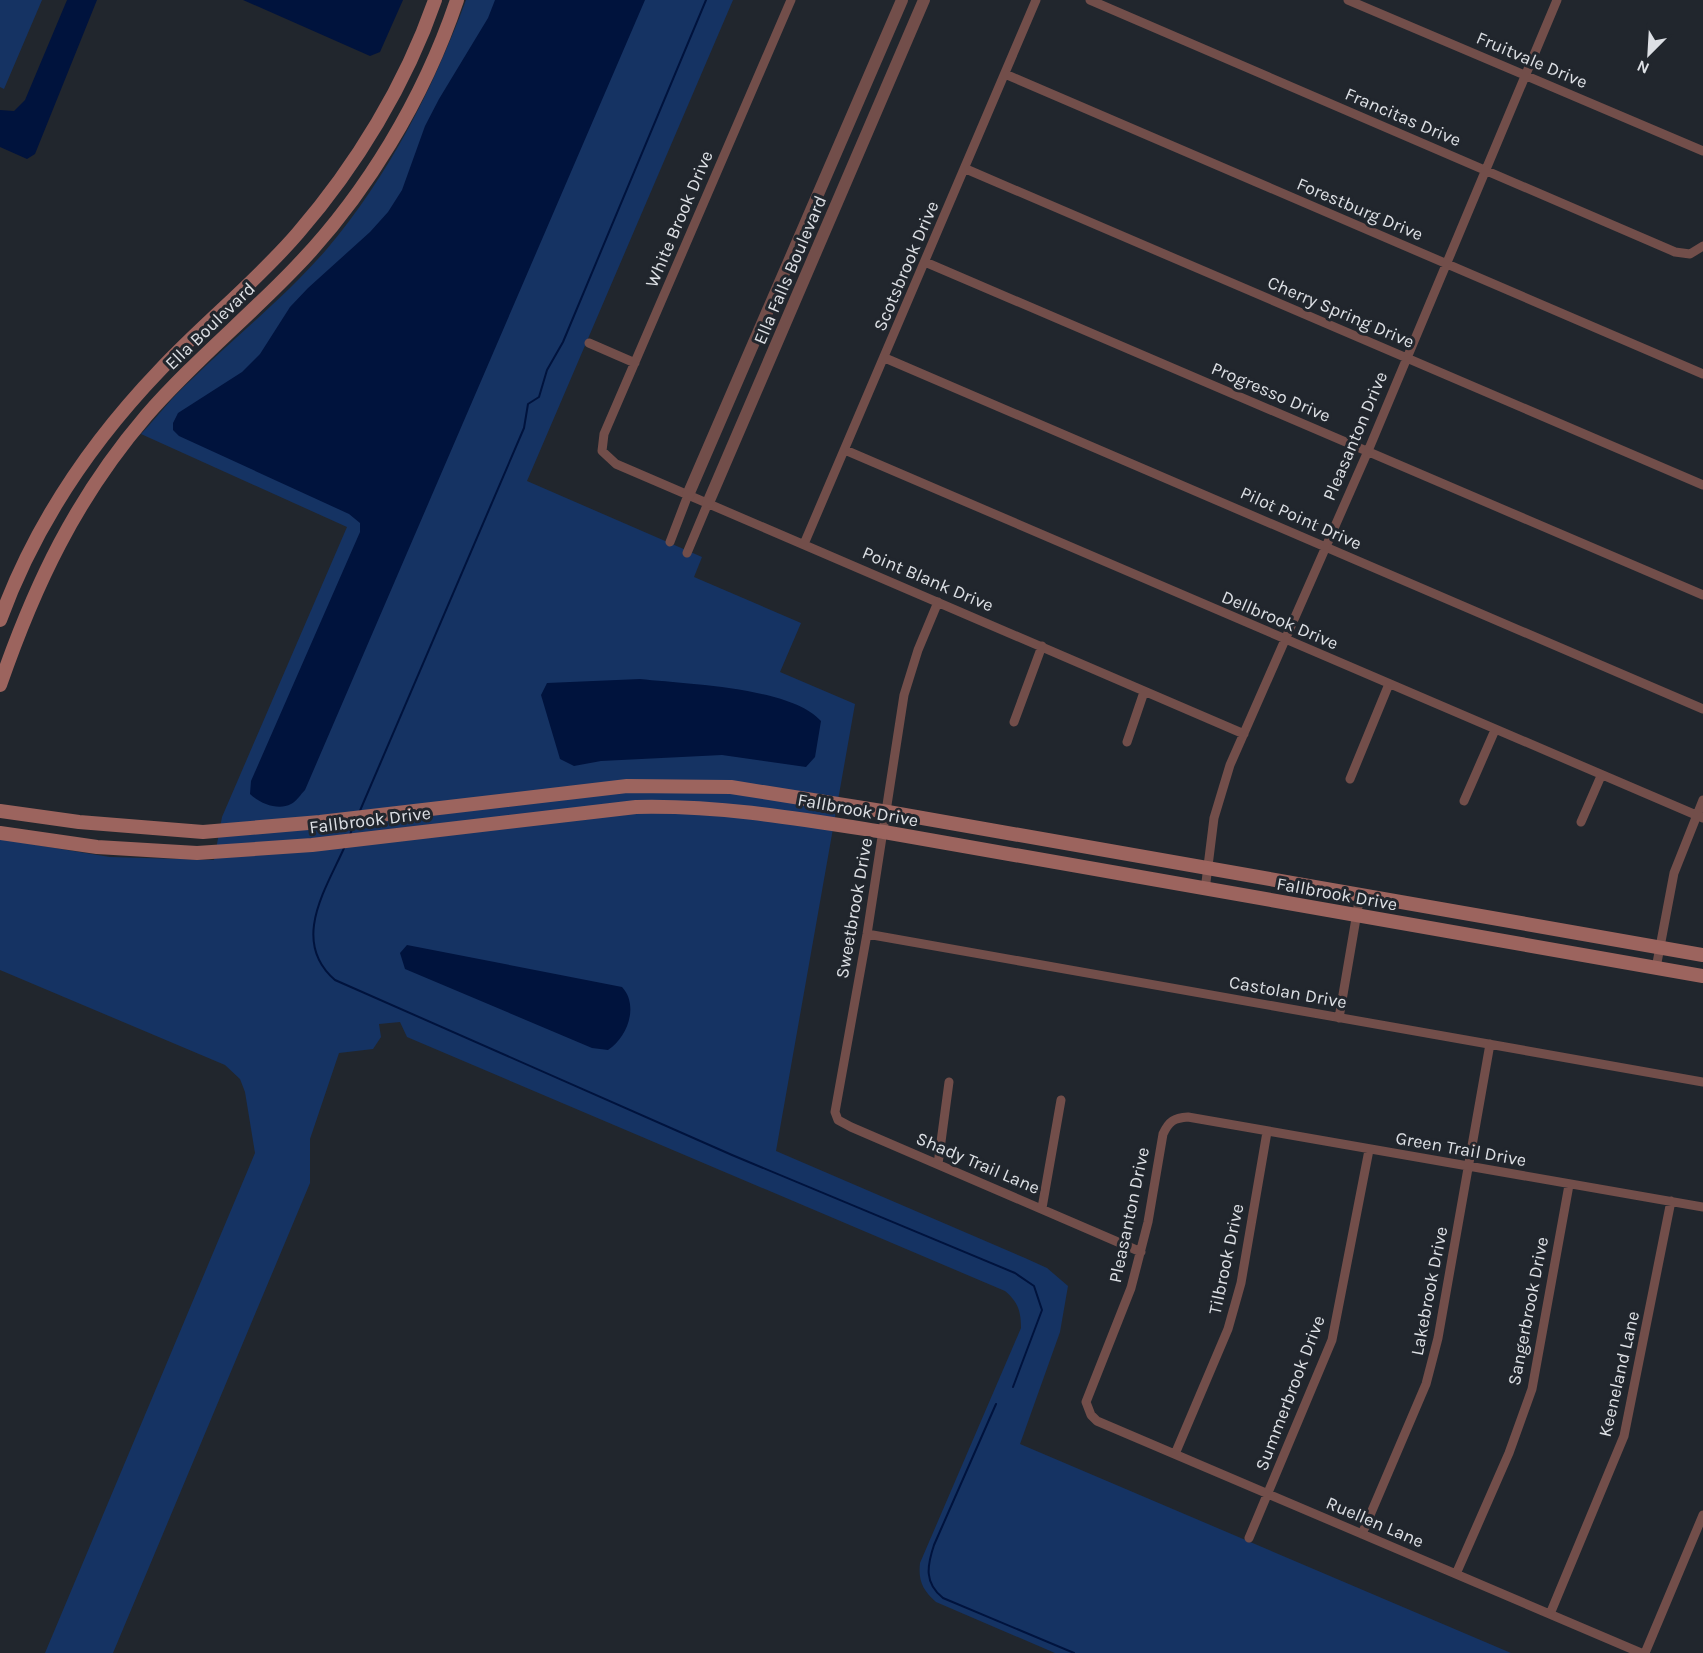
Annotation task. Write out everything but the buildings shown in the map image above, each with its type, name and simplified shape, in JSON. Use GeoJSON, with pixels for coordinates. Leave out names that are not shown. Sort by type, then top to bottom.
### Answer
{"type":"FeatureCollection","features":[{"type":"Feature","properties":{"kind":"main road","name":"Ella Boulevard"},"geometry":{"type":"LineString","coordinates":[[0,620],[28,556],[82,466],[130,403],[299,233],[339,180],[379,118],[418,45],[435,0]]}},
{"type":"Feature","properties":{"kind":"main road","name":"Ella Boulevard"},"geometry":{"type":"LineString","coordinates":[[0,685],[26,610],[47,565],[99,478],[146,416],[315,247],[357,192],[398,128],[437,54],[457,0]]}},
{"type":"Feature","properties":{"kind":"main road"},"geometry":{"type":"LineString","coordinates":[[379,118],[398,128]]}},
{"type":"Feature","properties":{"kind":"main road"},"geometry":{"type":"LineString","coordinates":[[130,403],[146,416]]}},
{"type":"Feature","properties":{"kind":"main road"},"geometry":{"type":"LineString","coordinates":[[28,556],[47,565]]}},
{"type":"Feature","properties":{"kind":"main road"},"geometry":{"type":"LineString","coordinates":[[684,785],[685,806]]}},
{"type":"Feature","properties":{"kind":"main road","name":"Fallbrook Drive"},"geometry":{"type":"LineString","coordinates":[[0,811],[79,822],[203,832],[320,822],[627,786],[731,787],[888,812],[1703,955]]}},
{"type":"Feature","properties":{"kind":"main road","name":"Fallbrook Drive"},"geometry":{"type":"LineString","coordinates":[[0,833],[97,847],[178,853],[336,843],[636,807],[685,806],[772,814],[884,832],[1703,976]]}},
{"type":"Feature","properties":{"kind":"main road"},"geometry":{"type":"LineString","coordinates":[[335,820],[336,843]]}},
{"type":"Feature","properties":{"kind":"main road"},"geometry":{"type":"LineString","coordinates":[[178,831],[178,853]]}},
{"type":"Feature","properties":{"kind":"main road"},"geometry":{"type":"LineString","coordinates":[[1024,858],[1027,837]]}},
{"type":"Feature","properties":{"kind":"main road"},"geometry":{"type":"LineString","coordinates":[[1510,943],[1513,922]]}},
{"type":"Feature","properties":{"kind":"street","name":"White Brook Drive"},"geometry":{"type":"LineString","coordinates":[[602,451],[603,434],[791,0]]}},
{"type":"Feature","properties":{"kind":"street","name":"Ella Falls Boulevard"},"geometry":{"type":"LineString","coordinates":[[670,542],[688,495],[902,0]]}},
{"type":"Feature","properties":{"kind":"street","name":"Ella Falls Boulevard"},"geometry":{"type":"LineString","coordinates":[[687,553],[924,0]]}},
{"type":"Feature","properties":{"kind":"street","name":"Scotsbrook Drive"},"geometry":{"type":"LineString","coordinates":[[804,544],[966,169],[1036,0]]}},
{"type":"Feature","properties":{"kind":"street","name":"Francitas Drive"},"geometry":{"type":"LineString","coordinates":[[1090,0],[1675,252],[1690,254],[1703,246]]}},
{"type":"Feature","properties":{"kind":"street","name":"Fruitvale Drive"},"geometry":{"type":"LineString","coordinates":[[1348,0],[1703,151]]}},
{"type":"Feature","properties":{"kind":"street","name":"Pleasanton Drive"},"geometry":{"type":"LineString","coordinates":[[1205,890],[1222,787],[1284,639],[1368,451],[1557,0]]}},
{"type":"Feature","properties":{"kind":"street","name":"Forestburg Drive"},"geometry":{"type":"LineString","coordinates":[[1005,74],[1703,374]]}},
{"type":"Feature","properties":{"kind":"street"},"geometry":{"type":"LineString","coordinates":[[842,141],[861,149]]}},
{"type":"Feature","properties":{"kind":"street","name":"Cherry Spring Drive"},"geometry":{"type":"LineString","coordinates":[[966,169],[1703,485]]}},
{"type":"Feature","properties":{"kind":"street","name":"Progresso Drive"},"geometry":{"type":"LineString","coordinates":[[925,262],[1703,595]]}},
{"type":"Feature","properties":{"kind":"street"},"geometry":{"type":"LineString","coordinates":[[771,307],[790,315]]}},
{"type":"Feature","properties":{"kind":"street"},"geometry":{"type":"LineString","coordinates":[[589,342],[635,363]]}},
{"type":"Feature","properties":{"kind":"street","name":"Pilot Point Drive"},"geometry":{"type":"LineString","coordinates":[[885,358],[1703,710]]}},
{"type":"Feature","properties":{"kind":"street","name":"Dellbrook Drive"},"geometry":{"type":"LineString","coordinates":[[845,450],[1700,817]]}},
{"type":"Feature","properties":{"kind":"street","name":"Point Blank Drive"},"geometry":{"type":"LineString","coordinates":[[602,451],[616,464],[1244,734]]}},
{"type":"Feature","properties":{"kind":"street","name":"Sweetbrook Drive"},"geometry":{"type":"LineString","coordinates":[[839,1081],[867,934],[910,673],[938,602]]}},
{"type":"Feature","properties":{"kind":"street"},"geometry":{"type":"LineString","coordinates":[[1014,722],[1042,646]]}},
{"type":"Feature","properties":{"kind":"street"},"geometry":{"type":"LineString","coordinates":[[1350,780],[1389,684]]}},
{"type":"Feature","properties":{"kind":"street"},"geometry":{"type":"LineString","coordinates":[[1127,742],[1144,692]]}},
{"type":"Feature","properties":{"kind":"street"},"geometry":{"type":"LineString","coordinates":[[1464,801],[1495,730]]}},
{"type":"Feature","properties":{"kind":"street"},"geometry":{"type":"LineString","coordinates":[[1581,822],[1601,776]]}},
{"type":"Feature","properties":{"kind":"street"},"geometry":{"type":"LineString","coordinates":[[1656,968],[1674,873],[1700,817],[1703,800]]}},
{"type":"Feature","properties":{"kind":"street"},"geometry":{"type":"LineString","coordinates":[[1339,1018],[1360,895]]}},
{"type":"Feature","properties":{"kind":"street","name":"Castolan Drive"},"geometry":{"type":"LineString","coordinates":[[867,934],[1703,1082]]}},
{"type":"Feature","properties":{"kind":"street","name":"Lakebrook Drive"},"geometry":{"type":"LineString","coordinates":[[1362,1534],[1426,1384],[1441,1324],[1490,1044]]}},
{"type":"Feature","properties":{"kind":"street","name":"Shady Trail Lane"},"geometry":{"type":"LineString","coordinates":[[839,1081],[835,1112],[838,1120],[1142,1252]]}},
{"type":"Feature","properties":{"kind":"street"},"geometry":{"type":"LineString","coordinates":[[938,1164],[949,1082]]}},
{"type":"Feature","properties":{"kind":"street"},"geometry":{"type":"LineString","coordinates":[[1042,1208],[1061,1100]]}},
{"type":"Feature","properties":{"kind":"street","name":"Pleasanton Drive"},"geometry":{"type":"LineString","coordinates":[[1097,1421],[1091,1415],[1086,1402],[1131,1288],[1142,1252],[1163,1134],[1168,1122],[1188,1117],[1213,1122]]}},
{"type":"Feature","properties":{"kind":"street","name":"Green Trail Drive"},"geometry":{"type":"LineString","coordinates":[[1213,1122],[1703,1207]]}},
{"type":"Feature","properties":{"kind":"street","name":"Tilbrook Drive"},"geometry":{"type":"LineString","coordinates":[[1175,1454],[1228,1329],[1241,1282],[1267,1132]]}},
{"type":"Feature","properties":{"kind":"street","name":"Summerbrook Drive"},"geometry":{"type":"LineString","coordinates":[[1249,1538],[1332,1340],[1369,1150]]}},
{"type":"Feature","properties":{"kind":"street","name":"Sangerbrook Drive"},"geometry":{"type":"LineString","coordinates":[[1456,1574],[1509,1453],[1532,1389],[1569,1185]]}},
{"type":"Feature","properties":{"kind":"street","name":"Keeneland Lane"},"geometry":{"type":"LineString","coordinates":[[1550,1614],[1624,1436],[1671,1201]]}},
{"type":"Feature","properties":{"kind":"street","name":"Ruellen Lane"},"geometry":{"type":"LineString","coordinates":[[1097,1421],[1643,1653]]}},
{"type":"Feature","properties":{"kind":"street"},"geometry":{"type":"LineString","coordinates":[[1643,1653],[1703,1515]]}},
{"type":"Feature","properties":{"kind":"shaded area"},"geometry":{"type":"Polygon","coordinates":[[[0,0],[42,0],[4,89],[0,87],[0,0]]]}},
{"type":"Feature","properties":{"kind":"shaded area"},"geometry":{"type":"Polygon","coordinates":[[[67,0],[97,0],[35,154],[27,159],[0,147],[0,110],[14,111],[25,100],[67,0]]]}},
{"type":"Feature","properties":{"kind":"shaded area"},"geometry":{"type":"Polygon","coordinates":[[[243,0],[403,0],[380,52],[370,56],[243,0]]]}},
{"type":"Feature","properties":{"kind":"shaded area"},"geometry":{"type":"Polygon","coordinates":[[[466,0],[733,0],[527,481],[702,557],[694,577],[801,623],[780,672],[855,704],[776,1151],[1047,1268],[1068,1286],[1060,1332],[1020,1444],[1511,1653],[1055,1653],[936,1602],[922,1585],[920,1563],[1021,1328],[1018,1307],[1013,1299],[1005,1291],[407,1037],[400,1022],[379,1024],[381,1037],[373,1049],[339,1053],[310,1139],[310,1183],[113,1653],[45,1653],[255,1153],[245,1092],[240,1079],[225,1065],[0,970],[0,839],[110,857],[214,860],[222,817],[347,527],[141,434],[184,386],[310,267],[348,222],[369,193],[407,131],[439,66],[466,0]]]}},
{"type":"Feature","properties":{"kind":"shaded area"},"geometry":{"type":"Polygon","coordinates":[[[495,0],[645,0],[305,790],[291,804],[280,807],[269,805],[250,794],[251,781],[360,532],[360,523],[349,514],[179,436],[173,430],[173,423],[178,413],[242,372],[260,354],[290,307],[370,232],[388,212],[402,190],[425,126],[488,18],[495,0]]]}},
{"type":"Feature","properties":{"kind":"shaded area"},"geometry":{"type":"Polygon","coordinates":[[[640,679],[736,689],[786,701],[806,710],[821,721],[815,757],[806,767],[722,755],[601,761],[574,766],[560,759],[541,695],[547,683],[640,679]]]}},
{"type":"Feature","properties":{"kind":"shaded area"},"geometry":{"type":"Polygon","coordinates":[[[407,945],[622,987],[630,1003],[626,1029],[608,1050],[592,1048],[405,969],[400,953],[407,945]]]}},
{"type":"Feature","properties":{"kind":"waterway"},"geometry":{"type":"LineString","coordinates":[[359,813],[524,428],[528,404],[539,397],[547,370],[563,342],[706,0]]}},
{"type":"Feature","properties":{"kind":"waterway"},"geometry":{"type":"LineString","coordinates":[[350,835],[354,823]]}},
{"type":"Feature","properties":{"kind":"waterway"},"geometry":{"type":"LineString","coordinates":[[345,846],[322,897],[313,932],[315,949],[322,965],[335,980],[732,1155],[1015,1273],[1034,1286],[1042,1310],[1013,1387]]}},
{"type":"Feature","properties":{"kind":"waterway"},"geometry":{"type":"LineString","coordinates":[[996,1404],[934,1545],[929,1567],[930,1580],[943,1598],[1074,1653]]}}]}
